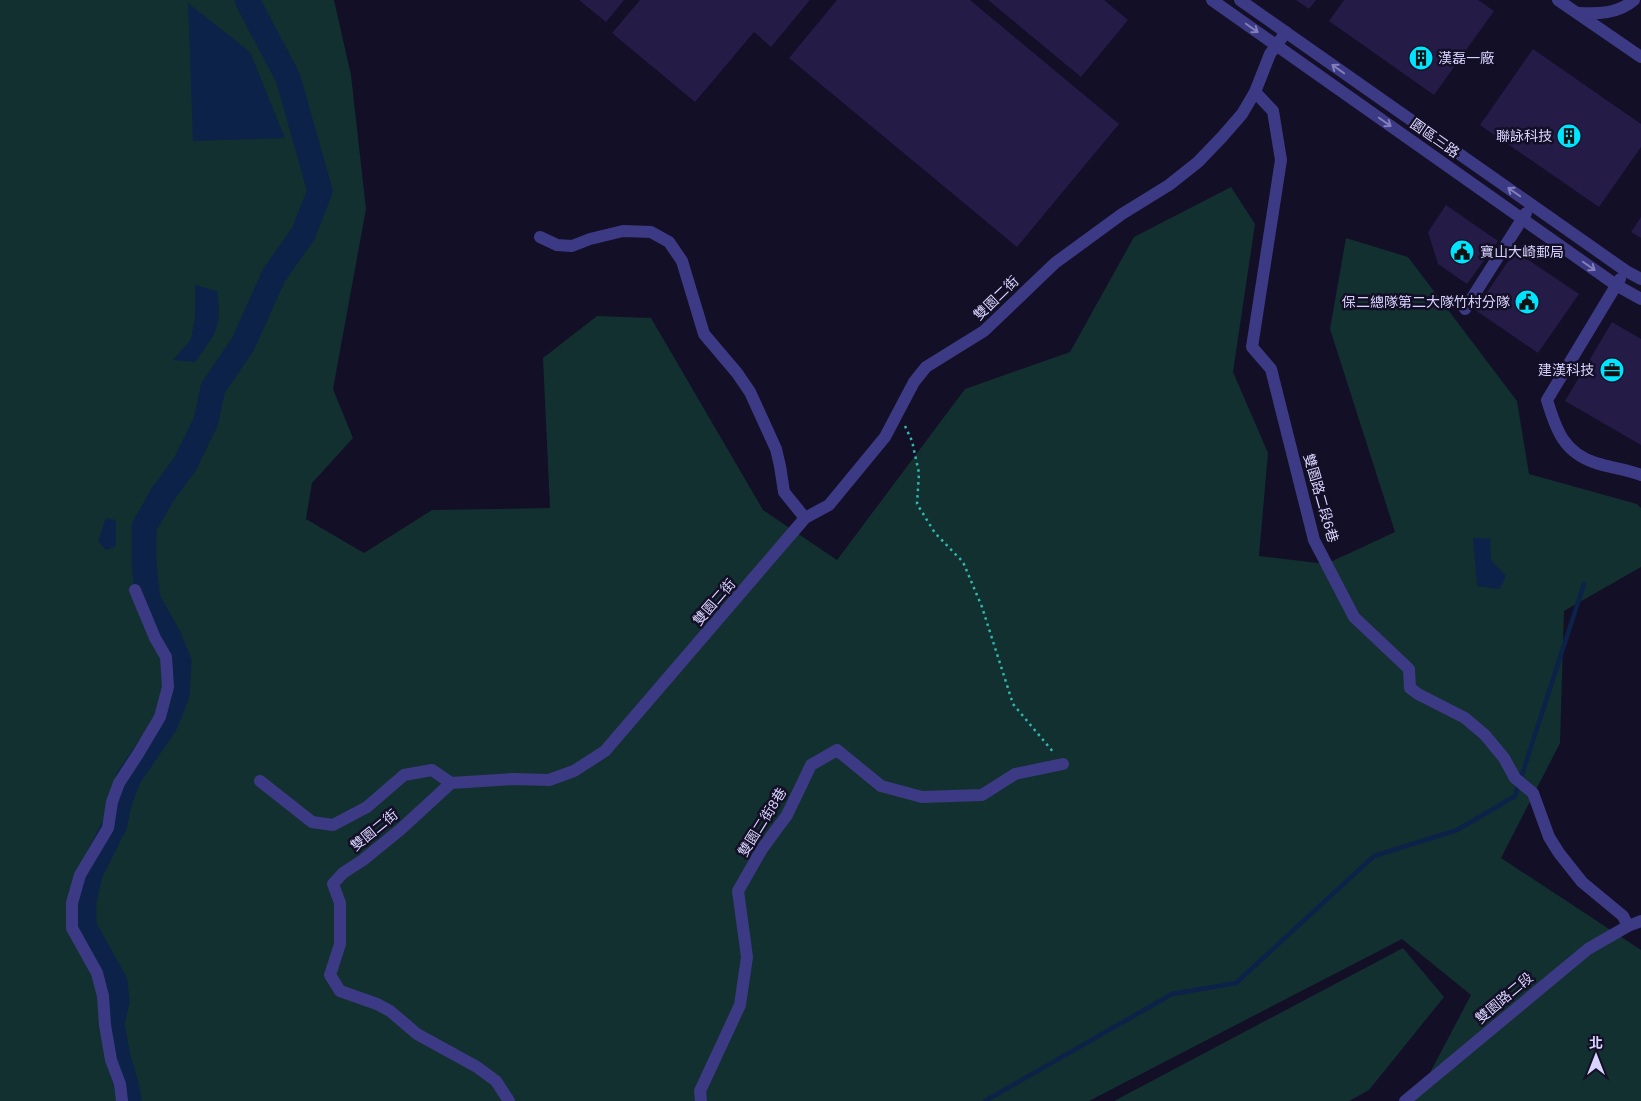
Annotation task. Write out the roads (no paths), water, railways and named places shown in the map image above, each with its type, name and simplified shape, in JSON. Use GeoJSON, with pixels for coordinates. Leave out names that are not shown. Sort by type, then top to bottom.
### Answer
{"type":"FeatureCollection","features":[{"type":"Feature","properties":{"kind":"street","name":"園區三路"},"geometry":{"type":"LineString","coordinates":[[1212,0],[1616,285],[1641,299]]}},
{"type":"Feature","properties":{"kind":"street","name":"園區三路"},"geometry":{"type":"LineString","coordinates":[[1240,0],[1626,271],[1641,279]]}},
{"type":"Feature","properties":{"kind":"street"},"geometry":{"type":"LineString","coordinates":[[1558,0],[1641,57]]}},
{"type":"Feature","properties":{"kind":"street"},"geometry":{"type":"LineString","coordinates":[[1578,13],[1597,14],[1612,12],[1630,4],[1634,0]]}},
{"type":"Feature","properties":{"kind":"street","name":"雙園二街"},"geometry":{"type":"LineString","coordinates":[[509,1101],[496,1081],[477,1067],[417,1034],[390,1012],[376,1004],[340,991],[330,975],[340,944],[340,904],[333,884],[343,873],[401,829],[451,783],[496,780],[548,780],[574,771],[605,751],[805,518],[829,505],[844,488],[885,437],[914,382],[926,367],[984,332],[1055,263],[1122,214],[1169,185],[1198,162],[1242,114],[1255,92],[1270,54],[1286,32]]}},
{"type":"Feature","properties":{"kind":"street","name":"雙園路二段6巷"},"geometry":{"type":"LineString","coordinates":[[1255,92],[1274,111],[1281,160],[1252,347],[1271,369],[1314,540],[1354,617],[1409,669],[1410,688],[1465,718],[1485,735],[1504,758],[1515,778],[1533,793],[1549,837],[1558,853],[1582,882],[1623,916],[1628,926]]}},
{"type":"Feature","properties":{"kind":"street"},"geometry":{"type":"LineString","coordinates":[[1465,309],[1532,204]]}},
{"type":"Feature","properties":{"kind":"street"},"geometry":{"type":"LineString","coordinates":[[540,237],[557,245],[572,246],[590,239],[623,231],[651,232],[669,242],[682,260],[704,334],[737,373],[750,392],[776,449],[784,492],[805,518]]}},
{"type":"Feature","properties":{"kind":"street"},"geometry":{"type":"LineString","coordinates":[[1626,271],[1547,400],[1562,440],[1578,456],[1595,463],[1641,475]]}},
{"type":"Feature","properties":{"kind":"street"},"geometry":{"type":"LineString","coordinates":[[122,1101],[120,1084],[111,1060],[105,1025],[103,996],[97,973],[72,928],[72,902],[80,875],[108,828],[112,802],[119,783],[160,717],[168,688],[166,657],[155,638],[136,590]]}},
{"type":"Feature","properties":{"kind":"street","name":"雙園二街8巷"},"geometry":{"type":"LineString","coordinates":[[701,1101],[700,1091],[740,1005],[747,957],[738,891],[762,849],[787,815],[811,765],[837,750],[881,786],[922,797],[982,795],[1015,774],[1063,764]]}},
{"type":"Feature","properties":{"kind":"street"},"geometry":{"type":"LineString","coordinates":[[260,781],[312,822],[333,825],[367,807],[404,775],[432,770],[451,783]]}},
{"type":"Feature","properties":{"kind":"street","name":"雙園路二段"},"geometry":{"type":"LineString","coordinates":[[1405,1101],[1588,949],[1628,926],[1641,921]]}},
{"type":"Feature","properties":{"kind":"street"},"geometry":{"type":"LineString","coordinates":[[1628,926],[1641,928]]}},
{"type":"Feature","properties":{"kind":"water"},"geometry":{"type":"Polygon","coordinates":[[[188,3],[250,52],[285,138],[193,141],[188,3]]]}},
{"type":"Feature","properties":{"kind":"water"},"geometry":{"type":"Polygon","coordinates":[[[195,285],[217,291],[219,313],[216,330],[195,362],[173,360],[191,339],[195,317],[195,285]]]}},
{"type":"Feature","properties":{"kind":"water"},"geometry":{"type":"Polygon","coordinates":[[[106,518],[116,520],[116,546],[106,550],[98,541],[106,518]]]}},
{"type":"Feature","properties":{"kind":"water"},"geometry":{"type":"Polygon","coordinates":[[[1473,538],[1490,538],[1491,560],[1506,576],[1500,589],[1477,586],[1473,538]]]}},
{"type":"Feature","properties":{"kind":"waterway"},"geometry":{"type":"LineString","coordinates":[[129,1101],[112,1024],[117,1001],[115,982],[84,926],[84,901],[90,874],[115,824],[119,804],[129,777],[166,723],[177,695],[179,662],[169,637],[148,600],[144,564],[144,527],[163,494],[185,464],[206,421],[213,388],[243,344],[274,275],[303,234],[320,191],[288,78],[247,0]]}},
{"type":"Feature","properties":{"kind":"waterway"},"geometry":{"type":"LineString","coordinates":[[985,1101],[1172,994],[1236,983],[1374,856],[1457,830],[1515,796],[1584,584]]}},
{"type":"Feature","properties":{"kind":"place","name":"漢磊一廠"},"geometry":{"type":"Point","coordinates":[1421,58]}},
{"type":"Feature","properties":{"kind":"place","name":"聯詠科技"},"geometry":{"type":"Point","coordinates":[1569,136]}},
{"type":"Feature","properties":{"kind":"place","name":"寶山大崎郵局"},"geometry":{"type":"Point","coordinates":[1462,252]}},
{"type":"Feature","properties":{"kind":"place","name":"保二總隊第二大隊竹村分隊"},"geometry":{"type":"Point","coordinates":[1527,302]}},
{"type":"Feature","properties":{"kind":"place","name":"建漢科技"},"geometry":{"type":"Point","coordinates":[1612,370]}}]}
